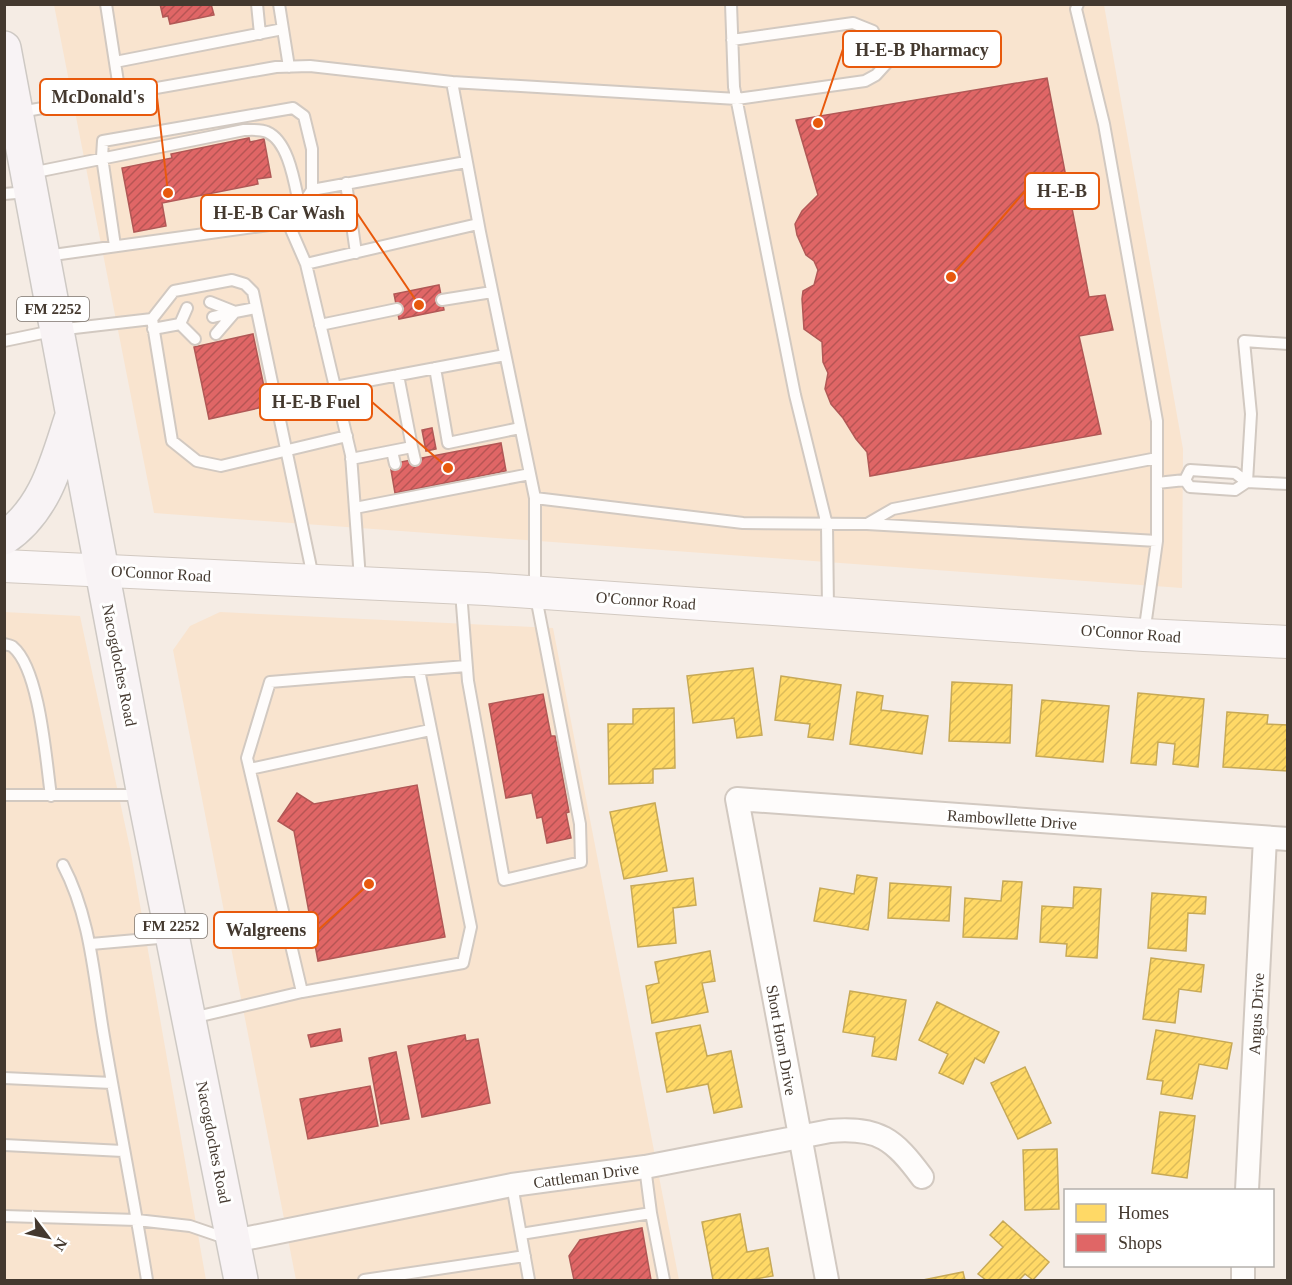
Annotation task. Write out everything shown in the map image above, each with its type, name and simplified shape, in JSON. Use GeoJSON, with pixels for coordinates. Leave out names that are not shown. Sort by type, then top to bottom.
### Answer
{"type":"FeatureCollection","features":[{"type":"Feature","properties":{"kind":"main road","name":"Nacogdoches Road"},"geometry":{"type":"LineString","coordinates":[[4,48],[21,187],[44,256],[144,795],[234,1241],[240,1281]]}},
{"type":"Feature","properties":{"kind":"main road"},"geometry":{"type":"LineString","coordinates":[[4,538],[34,511],[49,483],[73,414]]}},
{"type":"Feature","properties":{"kind":"main road","name":"O'Connor Road"},"geometry":{"type":"LineString","coordinates":[[4,567],[461,587],[1287,642]]}},
{"type":"Feature","properties":{"kind":"street","name":"Rambowllette Drive"},"geometry":{"type":"LineString","coordinates":[[737,800],[1276,838]]}},
{"type":"Feature","properties":{"kind":"street","name":"Short Horn Drive"},"geometry":{"type":"LineString","coordinates":[[737,800],[827,1281]]}},
{"type":"Feature","properties":{"kind":"street","name":"Angus Drive"},"geometry":{"type":"LineString","coordinates":[[1247,1189],[1276,838]]}},
{"type":"Feature","properties":{"kind":"street","name":"Cattleman Drive"},"geometry":{"type":"LineString","coordinates":[[234,1241],[512,1185],[645,1167],[830,1131],[856,1129],[887,1139],[905,1155],[922,1177]]}},
{"type":"Feature","properties":{"kind":"lane"},"geometry":{"type":"LineString","coordinates":[[106,4],[120,95]]}},
{"type":"Feature","properties":{"kind":"lane"},"geometry":{"type":"LineString","coordinates":[[257,4],[260,34]]}},
{"type":"Feature","properties":{"kind":"lane"},"geometry":{"type":"LineString","coordinates":[[279,4],[289,67]]}},
{"type":"Feature","properties":{"kind":"lane"},"geometry":{"type":"LineString","coordinates":[[730,4],[737,99],[795,395],[827,525],[828,612]]}},
{"type":"Feature","properties":{"kind":"lane"},"geometry":{"type":"LineString","coordinates":[[1078,4],[1076,9],[1104,124],[1157,421],[1157,541],[1144,634]]}},
{"type":"Feature","properties":{"kind":"lane"},"geometry":{"type":"LineString","coordinates":[[11,113],[276,67],[310,66],[452,82],[737,99],[865,81],[876,75],[885,64],[873,31],[853,23],[732,40]]}},
{"type":"Feature","properties":{"kind":"lane"},"geometry":{"type":"LineString","coordinates":[[115,62],[283,29]]}},
{"type":"Feature","properties":{"kind":"lane"},"geometry":{"type":"LineString","coordinates":[[452,82],[478,224],[535,498],[535,592],[580,824],[581,862],[504,880],[466,666],[461,587]]}},
{"type":"Feature","properties":{"kind":"lane"},"geometry":{"type":"LineString","coordinates":[[115,246],[102,157],[103,141],[293,108],[304,116],[312,149],[312,190],[289,225]]}},
{"type":"Feature","properties":{"kind":"lane"},"geometry":{"type":"LineString","coordinates":[[21,187],[102,157],[244,130],[267,132],[282,145],[287,154],[300,208]]}},
{"type":"Feature","properties":{"kind":"lane"},"geometry":{"type":"LineString","coordinates":[[312,190],[466,162]]}},
{"type":"Feature","properties":{"kind":"lane"},"geometry":{"type":"LineString","coordinates":[[346,183],[356,253]]}},
{"type":"Feature","properties":{"kind":"lane"},"geometry":{"type":"LineString","coordinates":[[44,256],[276,224],[289,225]]}},
{"type":"Feature","properties":{"kind":"lane"},"geometry":{"type":"LineString","coordinates":[[306,264],[478,224]]}},
{"type":"Feature","properties":{"kind":"lane"},"geometry":{"type":"LineString","coordinates":[[289,225],[306,264],[351,459],[360,583]]}},
{"type":"Feature","properties":{"kind":"lane"},"geometry":{"type":"LineString","coordinates":[[314,580],[286,450],[253,292],[245,284],[232,280],[174,291],[152,324],[172,441],[197,461],[221,466],[286,450],[346,436]]}},
{"type":"Feature","properties":{"kind":"lane"},"geometry":{"type":"LineString","coordinates":[[442,300],[492,292]]}},
{"type":"Feature","properties":{"kind":"lane"},"geometry":{"type":"LineString","coordinates":[[210,302],[234,312]]}},
{"type":"Feature","properties":{"kind":"lane"},"geometry":{"type":"LineString","coordinates":[[188,308],[185,323],[195,339]]}},
{"type":"Feature","properties":{"kind":"lane"},"geometry":{"type":"LineString","coordinates":[[213,317],[256,308]]}},
{"type":"Feature","properties":{"kind":"lane"},"geometry":{"type":"LineString","coordinates":[[321,325],[397,309]]}},
{"type":"Feature","properties":{"kind":"lane"},"geometry":{"type":"LineString","coordinates":[[216,334],[234,312]]}},
{"type":"Feature","properties":{"kind":"lane"},"geometry":{"type":"LineString","coordinates":[[4,341],[57,330],[185,323]]}},
{"type":"Feature","properties":{"kind":"lane"},"geometry":{"type":"LineString","coordinates":[[1247,482],[1251,414],[1244,341],[1287,344]]}},
{"type":"Feature","properties":{"kind":"lane"},"geometry":{"type":"LineString","coordinates":[[335,387],[505,355]]}},
{"type":"Feature","properties":{"kind":"lane"},"geometry":{"type":"LineString","coordinates":[[435,368],[449,448],[495,439],[520,428]]}},
{"type":"Feature","properties":{"kind":"lane"},"geometry":{"type":"LineString","coordinates":[[398,375],[415,460]]}},
{"type":"Feature","properties":{"kind":"lane"},"geometry":{"type":"LineString","coordinates":[[351,459],[412,447]]}},
{"type":"Feature","properties":{"kind":"lane"},"geometry":{"type":"LineString","coordinates":[[392,451],[394,464]]}},
{"type":"Feature","properties":{"kind":"lane"},"geometry":{"type":"LineString","coordinates":[[867,524],[893,509],[1157,458]]}},
{"type":"Feature","properties":{"kind":"lane"},"geometry":{"type":"LineString","coordinates":[[1185,480],[1190,470],[1235,473],[1247,482],[1287,484]]}},
{"type":"Feature","properties":{"kind":"lane"},"geometry":{"type":"LineString","coordinates":[[355,508],[401,495],[502,475],[530,474]]}},
{"type":"Feature","properties":{"kind":"lane"},"geometry":{"type":"LineString","coordinates":[[1157,483],[1185,480]]}},
{"type":"Feature","properties":{"kind":"lane"},"geometry":{"type":"LineString","coordinates":[[1185,480],[1190,487],[1235,490],[1247,482]]}},
{"type":"Feature","properties":{"kind":"lane"},"geometry":{"type":"LineString","coordinates":[[535,498],[742,523],[867,524],[1157,541]]}},
{"type":"Feature","properties":{"kind":"lane"},"geometry":{"type":"LineString","coordinates":[[4,644],[13,647],[30,673],[39,707],[51,796]]}},
{"type":"Feature","properties":{"kind":"lane"},"geometry":{"type":"LineString","coordinates":[[302,992],[247,758],[270,682],[466,666]]}},
{"type":"Feature","properties":{"kind":"lane"},"geometry":{"type":"LineString","coordinates":[[189,1019],[302,992],[463,963],[471,927],[419,670]]}},
{"type":"Feature","properties":{"kind":"lane"},"geometry":{"type":"LineString","coordinates":[[250,770],[430,730]]}},
{"type":"Feature","properties":{"kind":"lane"},"geometry":{"type":"LineString","coordinates":[[4,795],[144,795]]}},
{"type":"Feature","properties":{"kind":"lane"},"geometry":{"type":"LineString","coordinates":[[63,865],[71,880],[91,944],[99,1010],[147,1281]]}},
{"type":"Feature","properties":{"kind":"lane"},"geometry":{"type":"LineString","coordinates":[[91,944],[173,937]]}},
{"type":"Feature","properties":{"kind":"lane"},"geometry":{"type":"LineString","coordinates":[[4,1078],[112,1083]]}},
{"type":"Feature","properties":{"kind":"lane"},"geometry":{"type":"LineString","coordinates":[[4,1145],[123,1151]]}},
{"type":"Feature","properties":{"kind":"lane"},"geometry":{"type":"LineString","coordinates":[[645,1167],[664,1281]]}},
{"type":"Feature","properties":{"kind":"lane"},"geometry":{"type":"LineString","coordinates":[[512,1185],[529,1281]]}},
{"type":"Feature","properties":{"kind":"lane"},"geometry":{"type":"LineString","coordinates":[[521,1234],[651,1213]]}},
{"type":"Feature","properties":{"kind":"lane"},"geometry":{"type":"LineString","coordinates":[[4,1216],[137,1220],[190,1226],[234,1241]]}},
{"type":"Feature","properties":{"kind":"lane"},"geometry":{"type":"LineString","coordinates":[[364,1281],[525,1256]]}},
{"type":"Feature","properties":{"kind":"shaded area"},"geometry":{"type":"Polygon","coordinates":[[[54,5],[1104,5],[1183,449],[1182,588],[154,513],[54,5]]]}},
{"type":"Feature","properties":{"kind":"shaded area"},"geometry":{"type":"Polygon","coordinates":[[[4,612],[80,616],[130,848],[206,1280],[5,1280],[4,612]]]}},
{"type":"Feature","properties":{"kind":"shaded area"},"geometry":{"type":"Polygon","coordinates":[[[220,612],[553,628],[679,1280],[296,1280],[173,650],[190,626],[220,612]]]}},
{"type":"Feature","properties":{"kind":"building: Homes"},"geometry":{"type":"Polygon","coordinates":[[[753,668],[762,735],[737,738],[734,718],[693,723],[687,676],[753,668]]]}},
{"type":"Feature","properties":{"kind":"building: Homes"},"geometry":{"type":"Polygon","coordinates":[[[781,676],[841,685],[833,740],[808,737],[810,724],[775,720],[781,676]]]}},
{"type":"Feature","properties":{"kind":"building: Homes"},"geometry":{"type":"Polygon","coordinates":[[[952,682],[1012,685],[1010,743],[949,741],[952,682]]]}},
{"type":"Feature","properties":{"kind":"building: Homes"},"geometry":{"type":"Polygon","coordinates":[[[857,692],[883,696],[881,710],[928,716],[922,754],[850,744],[857,692]]]}},
{"type":"Feature","properties":{"kind":"building: Homes"},"geometry":{"type":"Polygon","coordinates":[[[1138,693],[1204,699],[1198,767],[1173,764],[1175,744],[1158,742],[1156,765],[1131,763],[1138,693]]]}},
{"type":"Feature","properties":{"kind":"building: Homes"},"geometry":{"type":"Polygon","coordinates":[[[1042,700],[1109,706],[1103,762],[1036,756],[1042,700]]]}},
{"type":"Feature","properties":{"kind":"building: Homes"},"geometry":{"type":"Polygon","coordinates":[[[674,708],[675,768],[653,769],[653,783],[609,784],[608,724],[633,724],[633,709],[674,708]]]}},
{"type":"Feature","properties":{"kind":"building: Homes"},"geometry":{"type":"Polygon","coordinates":[[[1227,712],[1268,715],[1267,724],[1288,725],[1288,771],[1223,767],[1227,712]]]}},
{"type":"Feature","properties":{"kind":"building: Homes"},"geometry":{"type":"Polygon","coordinates":[[[655,803],[667,871],[624,879],[610,812],[655,803]]]}},
{"type":"Feature","properties":{"kind":"building: Homes"},"geometry":{"type":"Polygon","coordinates":[[[857,875],[877,878],[868,930],[814,921],[820,888],[854,894],[857,875]]]}},
{"type":"Feature","properties":{"kind":"building: Homes"},"geometry":{"type":"Polygon","coordinates":[[[693,878],[696,905],[673,908],[676,943],[638,947],[631,886],[693,878]]]}},
{"type":"Feature","properties":{"kind":"building: Homes"},"geometry":{"type":"Polygon","coordinates":[[[1003,881],[1022,882],[1017,939],[963,937],[965,898],[1001,901],[1003,881]]]}},
{"type":"Feature","properties":{"kind":"building: Homes"},"geometry":{"type":"Polygon","coordinates":[[[890,883],[951,887],[949,921],[888,918],[890,883]]]}},
{"type":"Feature","properties":{"kind":"building: Homes"},"geometry":{"type":"Polygon","coordinates":[[[1074,887],[1101,889],[1097,958],[1066,956],[1067,944],[1040,942],[1042,906],[1073,908],[1074,887]]]}},
{"type":"Feature","properties":{"kind":"building: Homes"},"geometry":{"type":"Polygon","coordinates":[[[1152,893],[1206,897],[1205,914],[1188,913],[1186,951],[1148,948],[1152,893]]]}},
{"type":"Feature","properties":{"kind":"building: Homes"},"geometry":{"type":"Polygon","coordinates":[[[710,951],[715,981],[702,983],[708,1012],[652,1023],[646,986],[659,983],[655,962],[710,951]]]}},
{"type":"Feature","properties":{"kind":"building: Homes"},"geometry":{"type":"Polygon","coordinates":[[[1151,958],[1204,965],[1201,992],[1179,989],[1175,1023],[1143,1019],[1151,958]]]}},
{"type":"Feature","properties":{"kind":"building: Homes"},"geometry":{"type":"Polygon","coordinates":[[[850,991],[906,1000],[896,1060],[872,1056],[875,1037],[843,1032],[850,991]]]}},
{"type":"Feature","properties":{"kind":"building: Homes"},"geometry":{"type":"Polygon","coordinates":[[[937,1002],[999,1032],[984,1063],[975,1058],[963,1084],[939,1073],[948,1054],[919,1040],[937,1002]]]}},
{"type":"Feature","properties":{"kind":"building: Homes"},"geometry":{"type":"Polygon","coordinates":[[[700,1025],[707,1056],[731,1051],[742,1107],[714,1113],[708,1084],[667,1092],[656,1033],[700,1025]]]}},
{"type":"Feature","properties":{"kind":"building: Homes"},"geometry":{"type":"Polygon","coordinates":[[[1156,1030],[1232,1043],[1227,1069],[1199,1064],[1192,1099],[1161,1094],[1163,1081],[1147,1079],[1156,1030]]]}},
{"type":"Feature","properties":{"kind":"building: Homes"},"geometry":{"type":"Polygon","coordinates":[[[1025,1067],[1051,1123],[1018,1139],[991,1083],[1025,1067]]]}},
{"type":"Feature","properties":{"kind":"building: Homes"},"geometry":{"type":"Polygon","coordinates":[[[1160,1112],[1195,1116],[1187,1178],[1152,1173],[1160,1112]]]}},
{"type":"Feature","properties":{"kind":"building: Homes"},"geometry":{"type":"Polygon","coordinates":[[[1057,1149],[1059,1209],[1025,1210],[1023,1150],[1057,1149]]]}},
{"type":"Feature","properties":{"kind":"building: Homes"},"geometry":{"type":"Polygon","coordinates":[[[740,1214],[747,1252],[768,1248],[773,1276],[749,1280],[713,1280],[702,1222],[740,1214]]]}},
{"type":"Feature","properties":{"kind":"building: Homes"},"geometry":{"type":"Polygon","coordinates":[[[1003,1221],[1049,1262],[1033,1280],[1025,1274],[1019,1280],[986,1280],[978,1274],[1003,1247],[990,1235],[1003,1221]]]}},
{"type":"Feature","properties":{"kind":"building: Homes"},"geometry":{"type":"Polygon","coordinates":[[[963,1272],[965,1280],[923,1280],[963,1272]]]}},
{"type":"Feature","properties":{"kind":"building: Shops"},"geometry":{"type":"Polygon","coordinates":[[[160,4],[211,4],[214,15],[170,24],[168,16],[163,17],[160,4]]]}},
{"type":"Feature","properties":{"kind":"building: Shops"},"geometry":{"type":"Polygon","coordinates":[[[1047,78],[1089,297],[1105,295],[1113,330],[1079,336],[1101,434],[870,476],[867,452],[831,404],[825,389],[828,373],[823,362],[822,342],[804,329],[803,291],[814,285],[818,270],[814,261],[806,255],[795,224],[802,211],[818,195],[796,120],[1047,78]]]}},
{"type":"Feature","properties":{"kind":"building: Shops"},"geometry":{"type":"Polygon","coordinates":[[[249,138],[250,142],[264,139],[271,177],[257,179],[258,184],[162,203],[166,226],[134,232],[122,168],[172,158],[171,154],[249,138]]]}},
{"type":"Feature","properties":{"kind":"building: Shops"},"geometry":{"type":"Polygon","coordinates":[[[439,285],[444,310],[399,319],[394,294],[439,285]]]}},
{"type":"Feature","properties":{"kind":"building: Shops"},"geometry":{"type":"Polygon","coordinates":[[[253,334],[268,406],[209,419],[194,347],[253,334]]]}},
{"type":"Feature","properties":{"kind":"building: Shops"},"geometry":{"type":"Polygon","coordinates":[[[432,428],[436,449],[426,451],[422,430],[432,428]]]}},
{"type":"Feature","properties":{"kind":"building: Shops"},"geometry":{"type":"Polygon","coordinates":[[[501,443],[506,471],[395,493],[390,464],[501,443]]]}},
{"type":"Feature","properties":{"kind":"building: Shops"},"geometry":{"type":"Polygon","coordinates":[[[543,694],[551,736],[555,736],[569,812],[566,813],[571,838],[547,843],[542,817],[537,818],[532,793],[506,798],[489,704],[543,694]]]}},
{"type":"Feature","properties":{"kind":"building: Shops"},"geometry":{"type":"Polygon","coordinates":[[[417,785],[445,937],[318,961],[294,831],[278,821],[297,793],[314,804],[417,785]]]}},
{"type":"Feature","properties":{"kind":"building: Shops"},"geometry":{"type":"Polygon","coordinates":[[[340,1029],[342,1041],[311,1047],[308,1035],[340,1029]]]}},
{"type":"Feature","properties":{"kind":"building: Shops"},"geometry":{"type":"Polygon","coordinates":[[[465,1035],[466,1041],[478,1039],[490,1103],[422,1117],[408,1046],[465,1035]]]}},
{"type":"Feature","properties":{"kind":"building: Shops"},"geometry":{"type":"Polygon","coordinates":[[[396,1052],[409,1119],[381,1124],[369,1058],[396,1052]]]}},
{"type":"Feature","properties":{"kind":"building: Shops"},"geometry":{"type":"Polygon","coordinates":[[[370,1086],[378,1126],[308,1139],[300,1099],[370,1086]]]}},
{"type":"Feature","properties":{"kind":"building: Shops"},"geometry":{"type":"Polygon","coordinates":[[[642,1228],[651,1280],[574,1280],[569,1256],[580,1240],[642,1228]]]}},
{"type":"Feature","properties":{"kind":"place","name":"H-E-B Pharmacy"},"geometry":{"type":"Point","coordinates":[818,123]}},
{"type":"Feature","properties":{"kind":"place","name":"McDonald's"},"geometry":{"type":"Point","coordinates":[168,193]}},
{"type":"Feature","properties":{"kind":"place","name":"H-E-B"},"geometry":{"type":"Point","coordinates":[951,277]}},
{"type":"Feature","properties":{"kind":"place","name":"H-E-B Car Wash"},"geometry":{"type":"Point","coordinates":[419,305]}},
{"type":"Feature","properties":{"kind":"place","name":"H-E-B Fuel"},"geometry":{"type":"Point","coordinates":[448,468]}},
{"type":"Feature","properties":{"kind":"place","name":"Walgreens"},"geometry":{"type":"Point","coordinates":[369,884]}}]}
